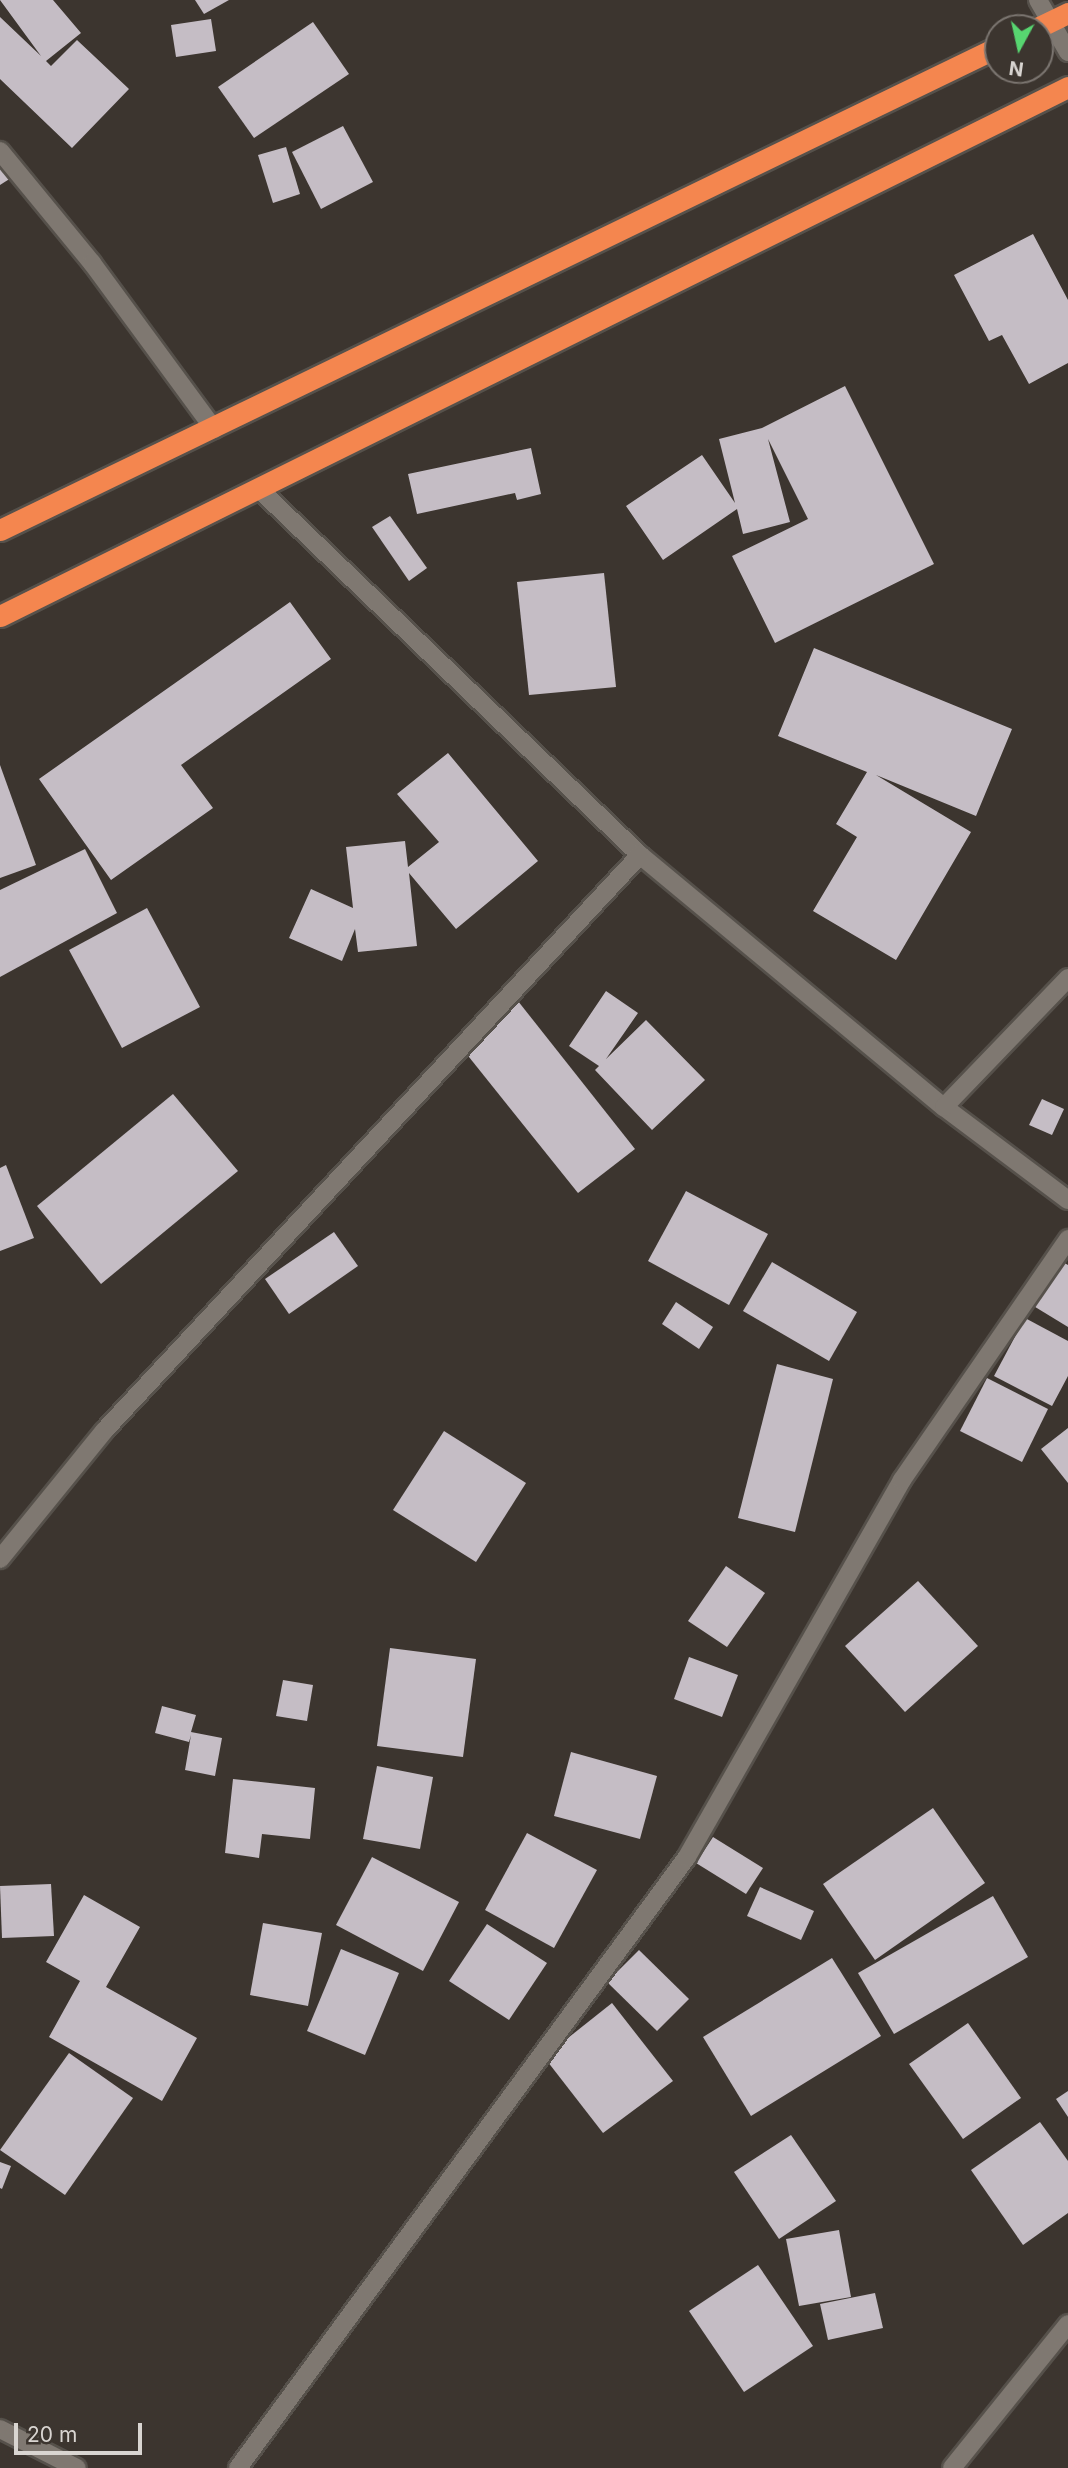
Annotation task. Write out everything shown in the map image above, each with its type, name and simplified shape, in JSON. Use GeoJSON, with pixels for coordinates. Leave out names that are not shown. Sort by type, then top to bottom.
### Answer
{"type":"FeatureCollection","features":[{"type":"Feature","properties":{"kind":"highway"},"geometry":{"type":"LineString","coordinates":[[0,530],[214,429],[984,54]]}},
{"type":"Feature","properties":{"kind":"highway"},"geometry":{"type":"LineString","coordinates":[[0,616],[1068,87]]}},
{"type":"Feature","properties":{"kind":"street"},"geometry":{"type":"LineString","coordinates":[[1054,25],[1068,52]]}},
{"type":"Feature","properties":{"kind":"street"},"geometry":{"type":"LineString","coordinates":[[0,151],[92,264],[214,429]]}},
{"type":"Feature","properties":{"kind":"street"},"geometry":{"type":"LineString","coordinates":[[258,488],[640,855],[944,1107],[1068,1200]]}},
{"type":"Feature","properties":{"kind":"street"},"geometry":{"type":"LineString","coordinates":[[0,1559],[104,1431],[640,855]]}},
{"type":"Feature","properties":{"kind":"street"},"geometry":{"type":"LineString","coordinates":[[944,1107],[1068,978]]}},
{"type":"Feature","properties":{"kind":"street"},"geometry":{"type":"LineString","coordinates":[[238,2468],[687,1857],[902,1480],[1068,1239]]}},
{"type":"Feature","properties":{"kind":"street"},"geometry":{"type":"LineString","coordinates":[[952,2468],[1068,2324]]}},
{"type":"Feature","properties":{"kind":"street"},"geometry":{"type":"LineString","coordinates":[[0,2429],[77,2468]]}},
{"type":"Feature","properties":{"kind":"building"},"geometry":{"type":"Polygon","coordinates":[[[0,0],[53,0],[81,33],[46,61],[51,66],[77,40],[129,89],[72,148],[0,79],[0,17],[41,56],[0,0]]]}},
{"type":"Feature","properties":{"kind":"building"},"geometry":{"type":"Polygon","coordinates":[[[195,0],[229,0],[204,14],[195,0]]]}},
{"type":"Feature","properties":{"kind":"building"},"geometry":{"type":"Polygon","coordinates":[[[211,19],[216,51],[176,57],[171,25],[211,19]]]}},
{"type":"Feature","properties":{"kind":"building"},"geometry":{"type":"Polygon","coordinates":[[[313,22],[349,74],[254,138],[218,87],[313,22]]]}},
{"type":"Feature","properties":{"kind":"building"},"geometry":{"type":"Polygon","coordinates":[[[343,126],[373,182],[321,209],[292,152],[343,126]]]}},
{"type":"Feature","properties":{"kind":"building"},"geometry":{"type":"Polygon","coordinates":[[[286,147],[300,194],[273,203],[258,155],[286,147]]]}},
{"type":"Feature","properties":{"kind":"building"},"geometry":{"type":"Polygon","coordinates":[[[0,162],[11,178],[0,185],[0,162]]]}},
{"type":"Feature","properties":{"kind":"building"},"geometry":{"type":"Polygon","coordinates":[[[1033,234],[1068,300],[1068,363],[1029,384],[1002,335],[989,341],[954,275],[1033,234]]]}},
{"type":"Feature","properties":{"kind":"building"},"geometry":{"type":"Polygon","coordinates":[[[845,386],[934,564],[775,643],[732,556],[808,519],[768,439],[790,522],[743,534],[737,509],[663,560],[626,506],[702,455],[735,503],[719,439],[762,428],[845,386]]]}},
{"type":"Feature","properties":{"kind":"building"},"geometry":{"type":"Polygon","coordinates":[[[531,448],[541,494],[517,500],[515,493],[417,514],[408,474],[531,448]]]}},
{"type":"Feature","properties":{"kind":"building"},"geometry":{"type":"Polygon","coordinates":[[[390,516],[427,568],[409,581],[372,527],[390,516]]]}},
{"type":"Feature","properties":{"kind":"building"},"geometry":{"type":"Polygon","coordinates":[[[604,573],[616,687],[529,695],[517,582],[604,573]]]}},
{"type":"Feature","properties":{"kind":"building"},"geometry":{"type":"Polygon","coordinates":[[[290,602],[331,659],[181,765],[213,808],[111,880],[39,779],[290,602]]]}},
{"type":"Feature","properties":{"kind":"building"},"geometry":{"type":"Polygon","coordinates":[[[814,648],[1012,729],[976,816],[876,775],[971,832],[896,960],[813,911],[857,837],[836,824],[867,772],[778,736],[814,648]]]}},
{"type":"Feature","properties":{"kind":"building"},"geometry":{"type":"Polygon","coordinates":[[[448,753],[538,861],[456,929],[409,873],[417,946],[358,952],[355,929],[342,961],[289,938],[311,889],[353,908],[346,847],[405,841],[408,867],[439,842],[397,794],[448,753]]]}},
{"type":"Feature","properties":{"kind":"building"},"geometry":{"type":"Polygon","coordinates":[[[0,765],[36,865],[0,878],[0,765]]]}},
{"type":"Feature","properties":{"kind":"building"},"geometry":{"type":"Polygon","coordinates":[[[85,849],[117,913],[0,977],[0,890],[85,849]]]}},
{"type":"Feature","properties":{"kind":"building"},"geometry":{"type":"Polygon","coordinates":[[[147,908],[200,1007],[122,1048],[69,950],[147,908]]]}},
{"type":"Feature","properties":{"kind":"building"},"geometry":{"type":"Polygon","coordinates":[[[606,991],[638,1013],[606,1059],[646,1020],[705,1080],[652,1130],[595,1070],[599,1066],[569,1046],[606,991]]]}},
{"type":"Feature","properties":{"kind":"building"},"geometry":{"type":"Polygon","coordinates":[[[514,996],[635,1149],[578,1193],[457,1042],[514,996]]]}},
{"type":"Feature","properties":{"kind":"building"},"geometry":{"type":"Polygon","coordinates":[[[173,1094],[238,1171],[101,1284],[37,1206],[173,1094]]]}},
{"type":"Feature","properties":{"kind":"building"},"geometry":{"type":"Polygon","coordinates":[[[1042,1099],[1064,1109],[1052,1135],[1029,1125],[1042,1099]]]}},
{"type":"Feature","properties":{"kind":"building"},"geometry":{"type":"Polygon","coordinates":[[[6,1165],[34,1238],[0,1251],[0,1168],[6,1165]]]}},
{"type":"Feature","properties":{"kind":"building"},"geometry":{"type":"Polygon","coordinates":[[[686,1191],[768,1234],[729,1305],[648,1261],[686,1191]]]}},
{"type":"Feature","properties":{"kind":"building"},"geometry":{"type":"Polygon","coordinates":[[[334,1232],[358,1266],[289,1314],[265,1279],[334,1232]]]}},
{"type":"Feature","properties":{"kind":"building"},"geometry":{"type":"Polygon","coordinates":[[[1054,1257],[1068,1265],[1068,1327],[1027,1302],[1054,1257]]]}},
{"type":"Feature","properties":{"kind":"building"},"geometry":{"type":"Polygon","coordinates":[[[772,1262],[857,1312],[829,1361],[743,1311],[772,1262]]]}},
{"type":"Feature","properties":{"kind":"building"},"geometry":{"type":"Polygon","coordinates":[[[676,1302],[713,1327],[699,1349],[662,1324],[676,1302]]]}},
{"type":"Feature","properties":{"kind":"building"},"geometry":{"type":"Polygon","coordinates":[[[1025,1318],[1068,1341],[1068,1376],[1052,1406],[994,1376],[1025,1318]]]}},
{"type":"Feature","properties":{"kind":"building"},"geometry":{"type":"Polygon","coordinates":[[[777,1364],[833,1379],[795,1532],[738,1518],[777,1364]]]}},
{"type":"Feature","properties":{"kind":"building"},"geometry":{"type":"Polygon","coordinates":[[[987,1378],[1048,1409],[1022,1462],[960,1431],[987,1378]]]}},
{"type":"Feature","properties":{"kind":"building"},"geometry":{"type":"Polygon","coordinates":[[[1068,1428],[1068,1483],[1041,1449],[1068,1428]]]}},
{"type":"Feature","properties":{"kind":"building"},"geometry":{"type":"Polygon","coordinates":[[[444,1431],[526,1483],[476,1562],[393,1510],[444,1431]]]}},
{"type":"Feature","properties":{"kind":"building"},"geometry":{"type":"Polygon","coordinates":[[[726,1566],[765,1593],[727,1647],[688,1621],[726,1566]]]}},
{"type":"Feature","properties":{"kind":"building"},"geometry":{"type":"Polygon","coordinates":[[[918,1581],[978,1646],[905,1712],[845,1646],[918,1581]]]}},
{"type":"Feature","properties":{"kind":"building"},"geometry":{"type":"Polygon","coordinates":[[[390,1648],[476,1659],[463,1757],[377,1746],[390,1648]]]}},
{"type":"Feature","properties":{"kind":"building"},"geometry":{"type":"Polygon","coordinates":[[[689,1657],[738,1675],[722,1717],[674,1699],[689,1657]]]}},
{"type":"Feature","properties":{"kind":"building"},"geometry":{"type":"Polygon","coordinates":[[[283,1680],[313,1685],[307,1721],[276,1716],[283,1680]]]}},
{"type":"Feature","properties":{"kind":"building"},"geometry":{"type":"Polygon","coordinates":[[[162,1706],[196,1715],[191,1732],[222,1738],[215,1776],[185,1770],[191,1735],[189,1742],[155,1733],[162,1706]]]}},
{"type":"Feature","properties":{"kind":"building"},"geometry":{"type":"Polygon","coordinates":[[[571,1752],[657,1776],[640,1839],[554,1816],[571,1752]]]}},
{"type":"Feature","properties":{"kind":"building"},"geometry":{"type":"Polygon","coordinates":[[[377,1766],[433,1777],[420,1849],[363,1839],[377,1766]]]}},
{"type":"Feature","properties":{"kind":"building"},"geometry":{"type":"Polygon","coordinates":[[[233,1779],[315,1788],[310,1839],[262,1834],[259,1858],[225,1853],[233,1779]]]}},
{"type":"Feature","properties":{"kind":"building"},"geometry":{"type":"Polygon","coordinates":[[[933,1808],[985,1883],[875,1960],[823,1884],[933,1808]]]}},
{"type":"Feature","properties":{"kind":"building"},"geometry":{"type":"Polygon","coordinates":[[[527,1833],[597,1870],[554,1948],[485,1910],[527,1833]]]}},
{"type":"Feature","properties":{"kind":"building"},"geometry":{"type":"Polygon","coordinates":[[[713,1837],[763,1868],[746,1894],[696,1863],[713,1837]]]}},
{"type":"Feature","properties":{"kind":"building"},"geometry":{"type":"Polygon","coordinates":[[[372,1857],[459,1902],[423,1971],[336,1925],[372,1857]]]}},
{"type":"Feature","properties":{"kind":"building"},"geometry":{"type":"Polygon","coordinates":[[[51,1884],[54,1936],[2,1938],[0,1886],[51,1884]]]}},
{"type":"Feature","properties":{"kind":"building"},"geometry":{"type":"Polygon","coordinates":[[[760,1887],[814,1911],[801,1940],[747,1916],[760,1887]]]}},
{"type":"Feature","properties":{"kind":"building"},"geometry":{"type":"Polygon","coordinates":[[[84,1895],[140,1927],[106,1987],[197,2038],[162,2101],[49,2037],[80,1981],[46,1962],[84,1895]]]}},
{"type":"Feature","properties":{"kind":"building"},"geometry":{"type":"Polygon","coordinates":[[[993,1896],[1028,1957],[894,2034],[858,1973],[993,1896]]]}},
{"type":"Feature","properties":{"kind":"building"},"geometry":{"type":"Polygon","coordinates":[[[263,1923],[322,1933],[308,2006],[250,1995],[263,1923]]]}},
{"type":"Feature","properties":{"kind":"building"},"geometry":{"type":"Polygon","coordinates":[[[487,1924],[547,1963],[509,2020],[449,1981],[487,1924]]]}},
{"type":"Feature","properties":{"kind":"building"},"geometry":{"type":"Polygon","coordinates":[[[341,1949],[399,1973],[365,2055],[307,2031],[341,1949]]]}},
{"type":"Feature","properties":{"kind":"building"},"geometry":{"type":"Polygon","coordinates":[[[639,1950],[689,1999],[657,2031],[607,1982],[639,1950]]]}},
{"type":"Feature","properties":{"kind":"building"},"geometry":{"type":"Polygon","coordinates":[[[832,1958],[881,2036],[751,2116],[703,2037],[832,1958]]]}},
{"type":"Feature","properties":{"kind":"building"},"geometry":{"type":"Polygon","coordinates":[[[612,2003],[673,2081],[603,2133],[544,2057],[612,2003]]]}},
{"type":"Feature","properties":{"kind":"building"},"geometry":{"type":"Polygon","coordinates":[[[968,2023],[1021,2098],[963,2139],[909,2064],[968,2023]]]}},
{"type":"Feature","properties":{"kind":"building"},"geometry":{"type":"Polygon","coordinates":[[[69,2053],[133,2098],[65,2195],[0,2150],[69,2053]]]}},
{"type":"Feature","properties":{"kind":"building"},"geometry":{"type":"Polygon","coordinates":[[[1068,2091],[1068,2117],[1056,2099],[1068,2091]]]}},
{"type":"Feature","properties":{"kind":"building"},"geometry":{"type":"Polygon","coordinates":[[[1040,2122],[1068,2161],[1068,2213],[1023,2245],[971,2170],[1040,2122]]]}},
{"type":"Feature","properties":{"kind":"building"},"geometry":{"type":"Polygon","coordinates":[[[791,2135],[836,2201],[779,2239],[734,2172],[791,2135]]]}},
{"type":"Feature","properties":{"kind":"building"},"geometry":{"type":"Polygon","coordinates":[[[0,2162],[11,2166],[2,2189],[0,2188],[0,2162]]]}},
{"type":"Feature","properties":{"kind":"building"},"geometry":{"type":"Polygon","coordinates":[[[839,2230],[851,2297],[799,2306],[786,2239],[839,2230]]]}},
{"type":"Feature","properties":{"kind":"building"},"geometry":{"type":"Polygon","coordinates":[[[758,2265],[813,2346],[744,2392],[689,2311],[758,2265]]]}},
{"type":"Feature","properties":{"kind":"building"},"geometry":{"type":"Polygon","coordinates":[[[875,2293],[883,2328],[828,2340],[820,2304],[875,2293]]]}}]}
